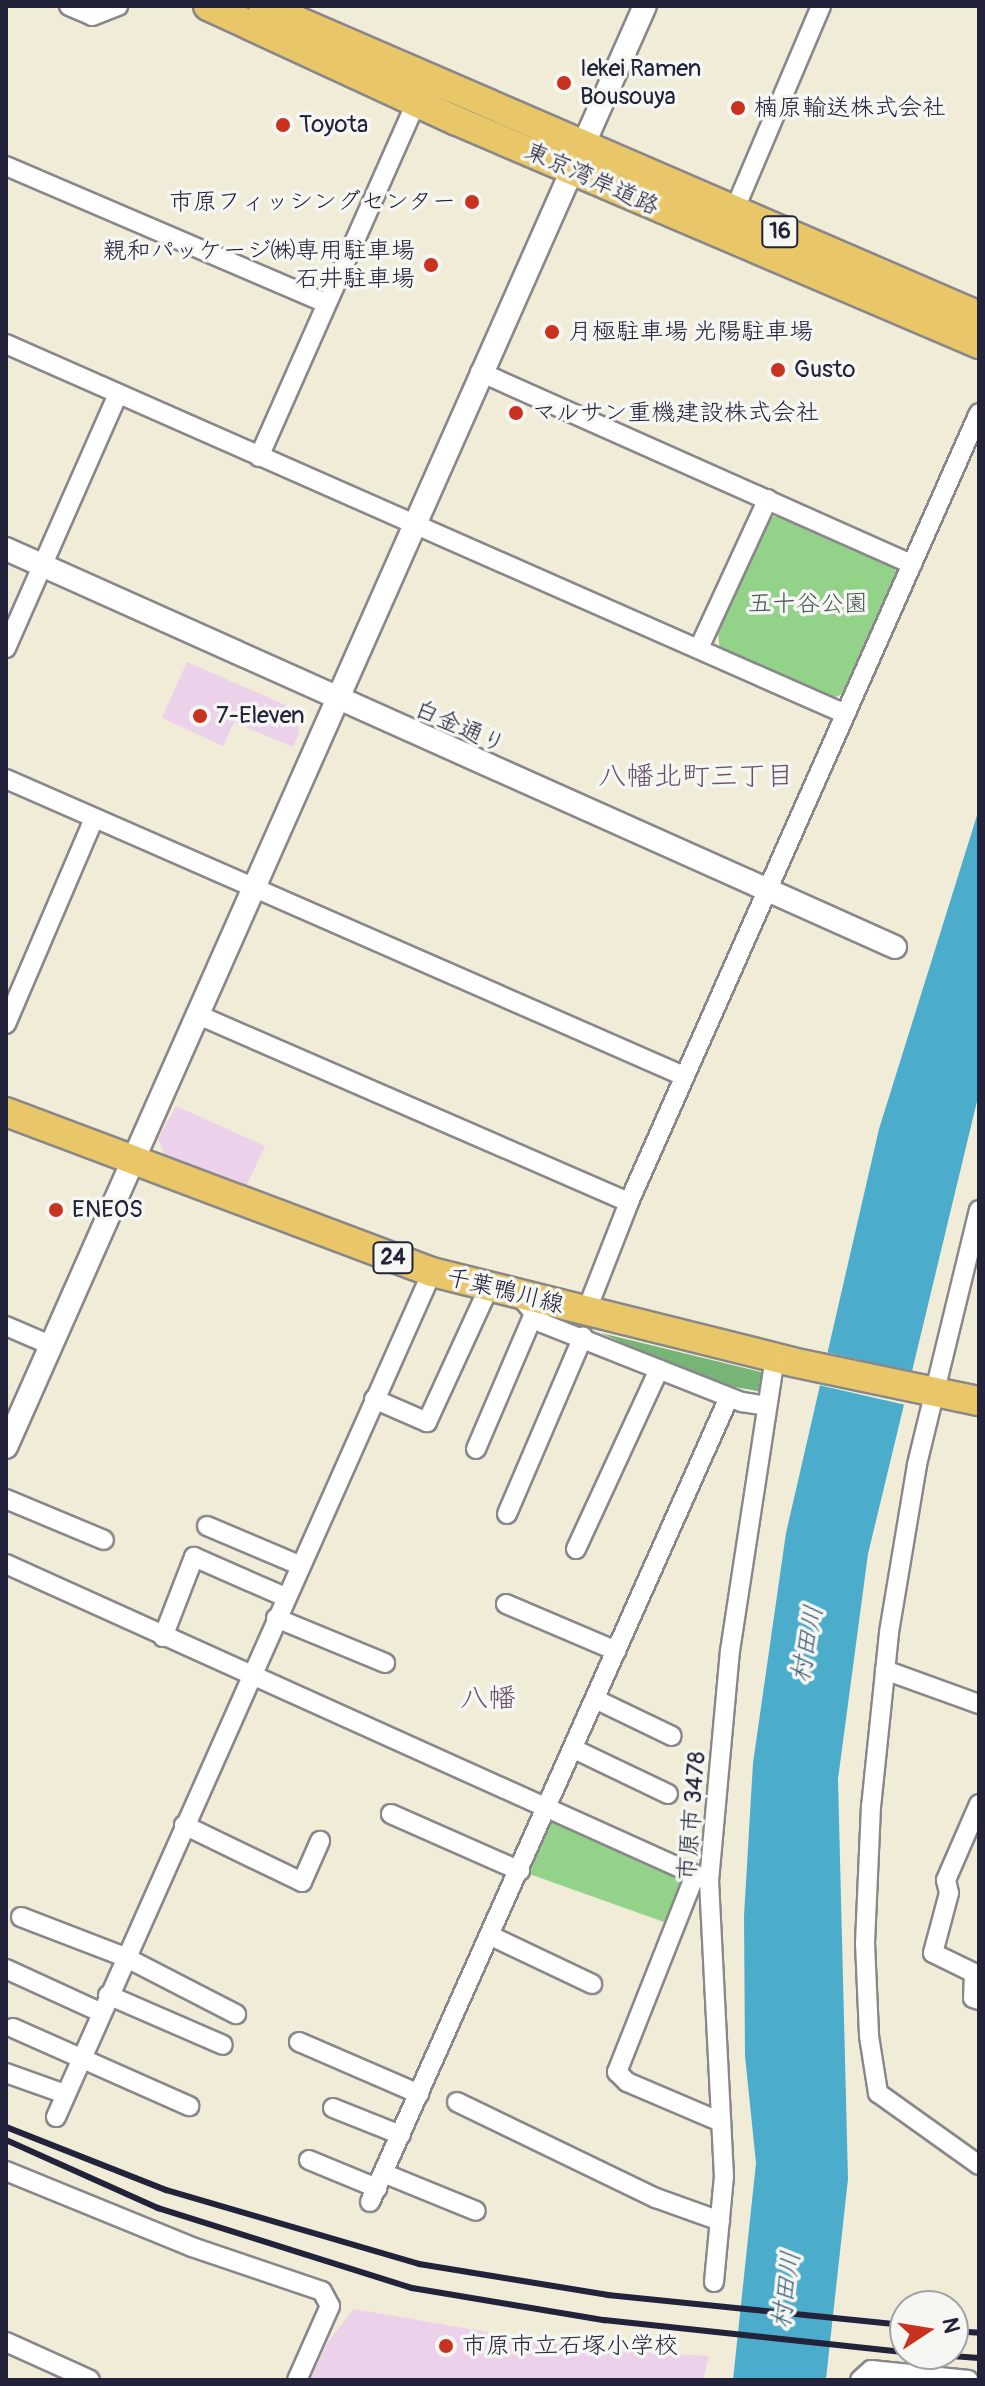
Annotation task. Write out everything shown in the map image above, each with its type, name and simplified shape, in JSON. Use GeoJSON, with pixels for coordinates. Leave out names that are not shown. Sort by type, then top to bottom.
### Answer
{"type":"FeatureCollection","features":[{"type":"Feature","properties":{"kind":"main road","name":"東京湾岸道路"},"geometry":{"type":"LineString","coordinates":[[208,6],[417,101],[734,211],[979,316]]}},
{"type":"Feature","properties":{"kind":"main road","name":"東京湾岸道路"},"geometry":{"type":"LineString","coordinates":[[263,6],[577,157],[979,344]]}},
{"type":"Feature","properties":{"kind":"main road","name":"千葉鴨川線"},"geometry":{"type":"LineString","coordinates":[[6,1112],[432,1272],[489,1287],[525,1305],[584,1324],[784,1359],[930,1392]]}},
{"type":"Feature","properties":{"kind":"main road","name":"24"},"geometry":{"type":"LineString","coordinates":[[930,1392],[979,1401]]}},
{"type":"Feature","properties":{"kind":"street"},"geometry":{"type":"LineString","coordinates":[[69,6],[92,16],[118,6]]}},
{"type":"Feature","properties":{"kind":"street"},"geometry":{"type":"LineString","coordinates":[[7,1441],[412,524],[645,6]]}},
{"type":"Feature","properties":{"kind":"street"},"geometry":{"type":"LineString","coordinates":[[734,211],[821,6]]}},
{"type":"Feature","properties":{"kind":"street"},"geometry":{"type":"LineString","coordinates":[[259,457],[417,101]]}},
{"type":"Feature","properties":{"kind":"street"},"geometry":{"type":"LineString","coordinates":[[6,166],[325,303]]}},
{"type":"Feature","properties":{"kind":"street"},"geometry":{"type":"LineString","coordinates":[[6,344],[843,713]]}},
{"type":"Feature","properties":{"kind":"street"},"geometry":{"type":"LineString","coordinates":[[480,372],[912,564]]}},
{"type":"Feature","properties":{"kind":"street"},"geometry":{"type":"LineString","coordinates":[[6,648],[118,394]]}},
{"type":"Feature","properties":{"kind":"street"},"geometry":{"type":"LineString","coordinates":[[507,1514],[584,1324],[629,1202],[843,713],[979,413]]}},
{"type":"Feature","properties":{"kind":"street"},"geometry":{"type":"LineString","coordinates":[[699,648],[768,499]]}},
{"type":"Feature","properties":{"kind":"street","name":"白金通り"},"geometry":{"type":"LineString","coordinates":[[6,549],[335,699],[895,947]]}},
{"type":"Feature","properties":{"kind":"street"},"geometry":{"type":"LineString","coordinates":[[6,779],[684,1076]]}},
{"type":"Feature","properties":{"kind":"street"},"geometry":{"type":"LineString","coordinates":[[6,1024],[94,819]]}},
{"type":"Feature","properties":{"kind":"street"},"geometry":{"type":"LineString","coordinates":[[196,1014],[629,1202]]}},
{"type":"Feature","properties":{"kind":"street"},"geometry":{"type":"LineString","coordinates":[[979,1210],[930,1392],[885,1670],[865,1943],[869,2036],[878,2093],[979,2165]]}},
{"type":"Feature","properties":{"kind":"street"},"geometry":{"type":"LineString","coordinates":[[56,2117],[104,2003],[432,1272]]}},
{"type":"Feature","properties":{"kind":"street"},"geometry":{"type":"LineString","coordinates":[[374,1399],[427,1422],[489,1287]]}},
{"type":"Feature","properties":{"kind":"street"},"geometry":{"type":"LineString","coordinates":[[476,1449],[525,1305]]}},
{"type":"Feature","properties":{"kind":"street"},"geometry":{"type":"LineString","coordinates":[[584,1324],[659,1369],[729,1397],[767,1406]]}},
{"type":"Feature","properties":{"kind":"street"},"geometry":{"type":"LineString","coordinates":[[6,1326],[48,1344]]}},
{"type":"Feature","properties":{"kind":"street","name":"市原市 3478"},"geometry":{"type":"LineString","coordinates":[[714,2282],[720,2221],[721,2122],[702,1878],[730,1651],[767,1406],[784,1359]]}},
{"type":"Feature","properties":{"kind":"street"},"geometry":{"type":"LineString","coordinates":[[576,1549],[659,1369]]}},
{"type":"Feature","properties":{"kind":"street"},"geometry":{"type":"LineString","coordinates":[[377,2187],[549,1808],[729,1397]]}},
{"type":"Feature","properties":{"kind":"street"},"geometry":{"type":"LineString","coordinates":[[6,1499],[104,1540]]}},
{"type":"Feature","properties":{"kind":"street"},"geometry":{"type":"LineString","coordinates":[[207,1526],[299,1565]]}},
{"type":"Feature","properties":{"kind":"street"},"geometry":{"type":"LineString","coordinates":[[163,1637],[194,1557],[285,1597]]}},
{"type":"Feature","properties":{"kind":"street"},"geometry":{"type":"LineString","coordinates":[[6,1564],[250,1677],[702,1878],[617,2072],[627,2082],[721,2122]]}},
{"type":"Feature","properties":{"kind":"street"},"geometry":{"type":"LineString","coordinates":[[506,1604],[616,1651]]}},
{"type":"Feature","properties":{"kind":"street"},"geometry":{"type":"LineString","coordinates":[[276,1618],[385,1663]]}},
{"type":"Feature","properties":{"kind":"street"},"geometry":{"type":"LineString","coordinates":[[885,1670],[979,1704]]}},
{"type":"Feature","properties":{"kind":"street"},"geometry":{"type":"LineString","coordinates":[[595,1699],[672,1736]]}},
{"type":"Feature","properties":{"kind":"street"},"geometry":{"type":"LineString","coordinates":[[574,1749],[668,1794]]}},
{"type":"Feature","properties":{"kind":"street"},"geometry":{"type":"LineString","coordinates":[[979,1804],[946,1880],[949,1893],[933,1953],[974,1973],[973,1998],[979,2000]]}},
{"type":"Feature","properties":{"kind":"street"},"geometry":{"type":"LineString","coordinates":[[391,1814],[520,1871]]}},
{"type":"Feature","properties":{"kind":"street"},"geometry":{"type":"LineString","coordinates":[[184,1825],[302,1882],[320,1841]]}},
{"type":"Feature","properties":{"kind":"street"},"geometry":{"type":"LineString","coordinates":[[21,1917],[125,1957],[236,2014]]}},
{"type":"Feature","properties":{"kind":"street"},"geometry":{"type":"LineString","coordinates":[[491,1936],[592,1984]]}},
{"type":"Feature","properties":{"kind":"street"},"geometry":{"type":"LineString","coordinates":[[6,1969],[223,2045]]}},
{"type":"Feature","properties":{"kind":"street"},"geometry":{"type":"LineString","coordinates":[[13,2028],[81,2055],[189,2106]]}},
{"type":"Feature","properties":{"kind":"street"},"geometry":{"type":"LineString","coordinates":[[299,2042],[419,2094]]}},
{"type":"Feature","properties":{"kind":"street"},"geometry":{"type":"LineString","coordinates":[[6,2073],[65,2094]]}},
{"type":"Feature","properties":{"kind":"street"},"geometry":{"type":"LineString","coordinates":[[457,2102],[656,2198],[720,2221]]}},
{"type":"Feature","properties":{"kind":"street"},"geometry":{"type":"LineString","coordinates":[[333,2108],[401,2135]]}},
{"type":"Feature","properties":{"kind":"street"},"geometry":{"type":"LineString","coordinates":[[309,2160],[377,2187],[476,2211]]}},
{"type":"Feature","properties":{"kind":"street"},"geometry":{"type":"LineString","coordinates":[[6,2171],[192,2247],[322,2291],[330,2306],[297,2380]]}},
{"type":"Feature","properties":{"kind":"street"},"geometry":{"type":"LineString","coordinates":[[6,2342],[90,2380]]}},
{"type":"Feature","properties":{"kind":"street"},"geometry":{"type":"LineString","coordinates":[[860,2380],[871,2370],[968,2380]]}},
{"type":"Feature","properties":{"kind":"shaded area"},"geometry":{"type":"Polygon","coordinates":[[[187,662],[290,707],[300,731],[293,747],[234,722],[223,746],[162,718],[187,662]]]}},
{"type":"Feature","properties":{"kind":"shaded area"},"geometry":{"type":"Polygon","coordinates":[[[176,1106],[265,1146],[245,1189],[165,1155],[158,1139],[176,1106]]]}},
{"type":"Feature","properties":{"kind":"shaded area","name":"市原市立石塚小学校"},"geometry":{"type":"Polygon","coordinates":[[[354,2309],[586,2349],[709,2356],[703,2380],[310,2380],[328,2342],[354,2309]]]}},
{"type":"Feature","properties":{"kind":"green space","name":"五十谷公園"},"geometry":{"type":"Polygon","coordinates":[[[783,514],[890,561],[898,575],[845,693],[833,698],[720,650],[718,634],[769,518],[783,514]]]}},
{"type":"Feature","properties":{"kind":"green space"},"geometry":{"type":"Polygon","coordinates":[[[601,1333],[765,1373],[763,1392],[713,1383],[601,1333]]]}},
{"type":"Feature","properties":{"kind":"green space"},"geometry":{"type":"Polygon","coordinates":[[[549,1808],[695,1875],[678,1927],[521,1871],[549,1808]]]}},
{"type":"Feature","properties":{"kind":"water","name":"村田川"},"geometry":{"type":"Polygon","coordinates":[[[979,809],[979,1093],[868,1554],[838,1779],[848,2179],[826,2379],[733,2380],[756,2163],[745,2056],[744,1916],[753,1763],[786,1533],[879,1129],[979,809]]]}},
{"type":"Feature","properties":{"kind":"pier"},"geometry":{"type":"Polygon","coordinates":[[[821,1351],[913,1372],[906,1405],[814,1384],[821,1351]]]}},
{"type":"Feature","properties":{"kind":"railway"},"geometry":{"type":"LineString","coordinates":[[6,2127],[166,2190],[419,2264],[608,2295],[889,2323]]}},
{"type":"Feature","properties":{"kind":"railway"},"geometry":{"type":"LineString","coordinates":[[6,2140],[158,2208],[412,2288],[604,2320],[889,2350]]}},
{"type":"Feature","properties":{"kind":"railway"},"geometry":{"type":"LineString","coordinates":[[969,2332],[979,2333]]}},
{"type":"Feature","properties":{"kind":"railway"},"geometry":{"type":"LineString","coordinates":[[969,2357],[979,2358]]}},
{"type":"Feature","properties":{"kind":"place","name":"Iekei Ramen Bousouya"},"geometry":{"type":"Point","coordinates":[564,83]}},
{"type":"Feature","properties":{"kind":"place","name":"楠原輸送株式会社"},"geometry":{"type":"Point","coordinates":[738,108]}},
{"type":"Feature","properties":{"kind":"place","name":"Toyota"},"geometry":{"type":"Point","coordinates":[283,125]}},
{"type":"Feature","properties":{"kind":"place","name":"市原フィッシングセンター"},"geometry":{"type":"Point","coordinates":[472,202]}},
{"type":"Feature","properties":{"kind":"place","name":"親和パッケージ㈱専用駐車場 石井駐車場"},"geometry":{"type":"Point","coordinates":[431,265]}},
{"type":"Feature","properties":{"kind":"place","name":"月極駐車場 光陽駐車場"},"geometry":{"type":"Point","coordinates":[552,332]}},
{"type":"Feature","properties":{"kind":"place","name":"Gusto"},"geometry":{"type":"Point","coordinates":[778,370]}},
{"type":"Feature","properties":{"kind":"place","name":"マルサン重機建設株式会社"},"geometry":{"type":"Point","coordinates":[516,413]}},
{"type":"Feature","properties":{"kind":"place","name":"7-Eleven"},"geometry":{"type":"Point","coordinates":[200,716]}},
{"type":"Feature","properties":{"kind":"place","name":"ENEOS"},"geometry":{"type":"Point","coordinates":[56,1210]}},
{"type":"Feature","properties":{"kind":"place","name":"市原市立石塚小学校"},"geometry":{"type":"Point","coordinates":[446,2346]}},
{"type":"Feature","properties":{"kind":"district","name":"八幡北町三丁目"},"geometry":{"type":"Point","coordinates":[696,777]}},
{"type":"Feature","properties":{"kind":"district","name":"八幡"},"geometry":{"type":"Point","coordinates":[488,1699]}}]}
